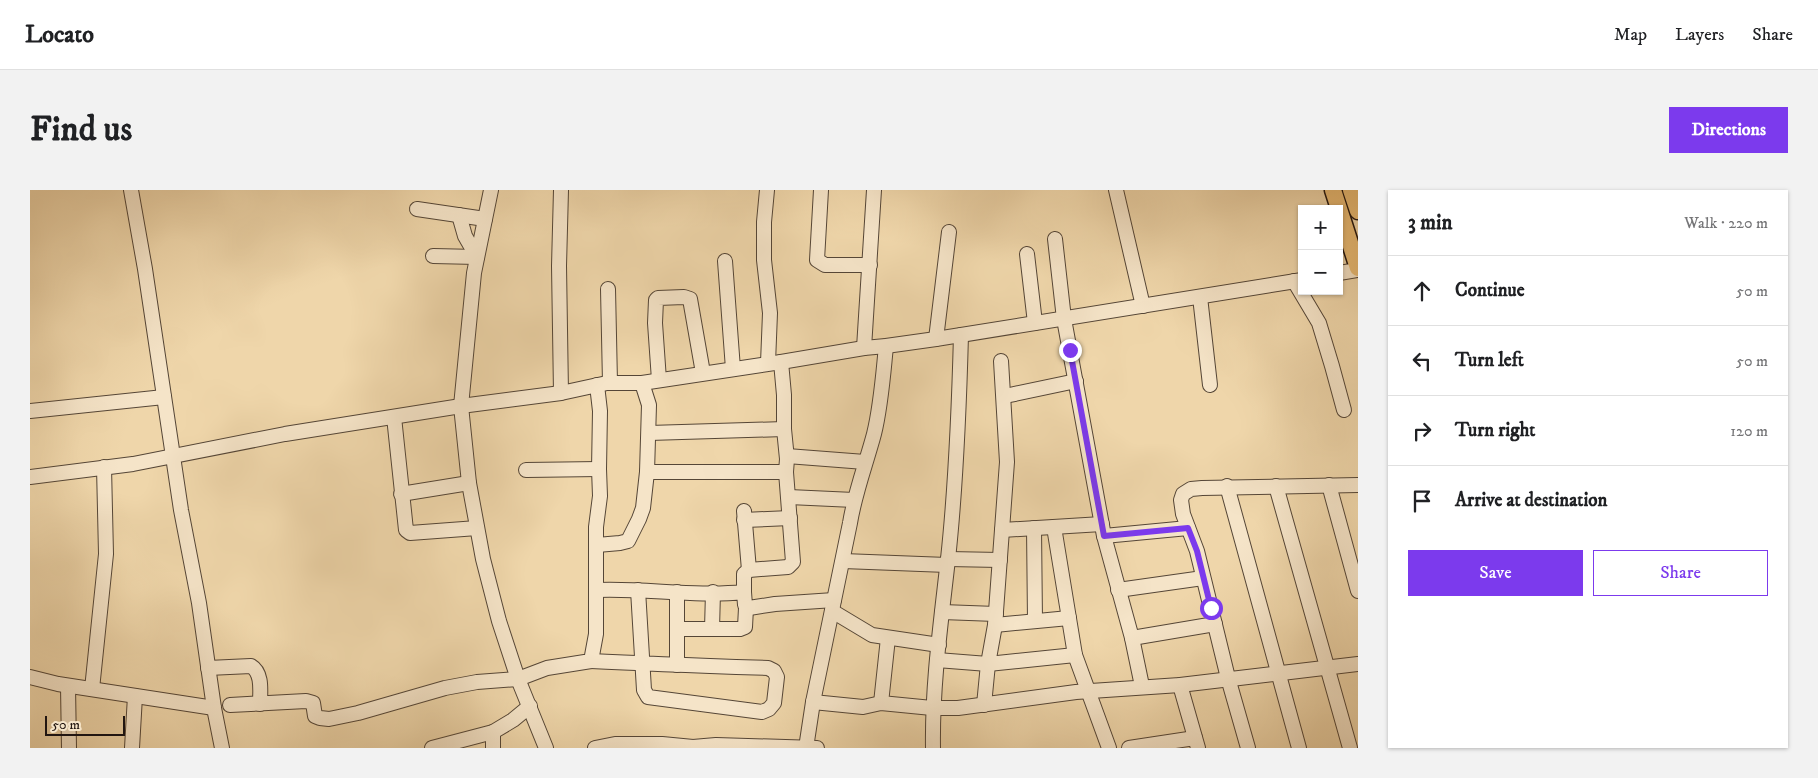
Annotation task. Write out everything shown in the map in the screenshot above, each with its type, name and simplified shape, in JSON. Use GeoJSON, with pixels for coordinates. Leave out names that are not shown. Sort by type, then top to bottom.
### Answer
{"type":"FeatureCollection","features":[{"type":"Feature","properties":{"kind":"main road"},"geometry":{"type":"LineString","coordinates":[[1333,190],[1358,269]]}},
{"type":"Feature","properties":{"kind":"main road"},"geometry":{"type":"LineString","coordinates":[[1352,190],[1358,211]]}},
{"type":"Feature","properties":{"kind":"street"},"geometry":{"type":"LineString","coordinates":[[131,190],[145,269],[181,510],[199,603],[214,708],[222,748]]}},
{"type":"Feature","properties":{"kind":"street"},"geometry":{"type":"LineString","coordinates":[[490,190],[477,257],[461,406],[469,483],[483,559],[499,621],[518,680],[546,748]]}},
{"type":"Feature","properties":{"kind":"street"},"geometry":{"type":"LineString","coordinates":[[561,190],[559,266],[561,393]]}},
{"type":"Feature","properties":{"kind":"street"},"geometry":{"type":"LineString","coordinates":[[677,629],[740,629],[744,627],[746,623],[746,608],[744,574],[749,570],[788,567],[793,562],[786,472],[784,395],[774,363],[764,260],[764,222],[767,190]]}},
{"type":"Feature","properties":{"kind":"street"},"geometry":{"type":"LineString","coordinates":[[821,190],[817,260],[825,265],[870,265]]}},
{"type":"Feature","properties":{"kind":"street"},"geometry":{"type":"LineString","coordinates":[[864,348],[874,190]]}},
{"type":"Feature","properties":{"kind":"street"},"geometry":{"type":"LineString","coordinates":[[1116,190],[1143,306]]}},
{"type":"Feature","properties":{"kind":"street"},"geometry":{"type":"LineString","coordinates":[[417,209],[484,219]]}},
{"type":"Feature","properties":{"kind":"street"},"geometry":{"type":"LineString","coordinates":[[459,215],[465,236],[477,257]]}},
{"type":"Feature","properties":{"kind":"street"},"geometry":{"type":"LineString","coordinates":[[936,339],[949,232]]}},
{"type":"Feature","properties":{"kind":"street"},"geometry":{"type":"LineString","coordinates":[[1056,239],[1064,319],[1103,530],[1132,638],[1142,686]]}},
{"type":"Feature","properties":{"kind":"street"},"geometry":{"type":"LineString","coordinates":[[1027,254],[1036,324]]}},
{"type":"Feature","properties":{"kind":"street"},"geometry":{"type":"LineString","coordinates":[[433,256],[477,257]]}},
{"type":"Feature","properties":{"kind":"street"},"geometry":{"type":"LineString","coordinates":[[725,261],[733,369]]}},
{"type":"Feature","properties":{"kind":"street"},"geometry":{"type":"LineString","coordinates":[[1343,272],[1358,269]]}},
{"type":"Feature","properties":{"kind":"street"},"geometry":{"type":"LineString","coordinates":[[30,477],[104,468],[285,434],[394,416],[561,393],[603,384],[642,383],[864,348],[1036,324],[1298,280]]}},
{"type":"Feature","properties":{"kind":"street"},"geometry":{"type":"LineString","coordinates":[[591,662],[596,634],[596,527],[600,496],[600,411],[608,289]]}},
{"type":"Feature","properties":{"kind":"street"},"geometry":{"type":"LineString","coordinates":[[1305,295],[1319,323],[1344,410]]}},
{"type":"Feature","properties":{"kind":"street"},"geometry":{"type":"LineString","coordinates":[[659,380],[655,323],[656,300],[658,298],[684,297],[690,299],[703,373]]}},
{"type":"Feature","properties":{"kind":"street"},"geometry":{"type":"LineString","coordinates":[[1200,297],[1210,385]]}},
{"type":"Feature","properties":{"kind":"street"},"geometry":{"type":"LineString","coordinates":[[933,748],[932,708],[948,562],[960,407],[961,335]]}},
{"type":"Feature","properties":{"kind":"street"},"geometry":{"type":"LineString","coordinates":[[595,748],[615,744],[642,746],[662,744],[693,747],[716,745],[810,748],[813,702],[854,500],[876,424],[886,346]]}},
{"type":"Feature","properties":{"kind":"street"},"geometry":{"type":"LineString","coordinates":[[984,705],[995,619],[1008,462],[1005,396],[1001,361]]}},
{"type":"Feature","properties":{"kind":"street"},"geometry":{"type":"LineString","coordinates":[[1005,396],[1076,381]]}},
{"type":"Feature","properties":{"kind":"street"},"geometry":{"type":"LineString","coordinates":[[597,545],[628,541],[643,508],[647,472],[649,405],[642,383]]}},
{"type":"Feature","properties":{"kind":"street"},"geometry":{"type":"LineString","coordinates":[[30,411],[164,397]]}},
{"type":"Feature","properties":{"kind":"street"},"geometry":{"type":"LineString","coordinates":[[394,416],[406,530],[410,533],[477,528]]}},
{"type":"Feature","properties":{"kind":"street"},"geometry":{"type":"LineString","coordinates":[[649,433],[784,429]]}},
{"type":"Feature","properties":{"kind":"street"},"geometry":{"type":"LineString","coordinates":[[787,456],[865,462]]}},
{"type":"Feature","properties":{"kind":"street"},"geometry":{"type":"LineString","coordinates":[[92,690],[106,554],[104,468]]}},
{"type":"Feature","properties":{"kind":"street"},"geometry":{"type":"LineString","coordinates":[[526,470],[599,469]]}},
{"type":"Feature","properties":{"kind":"street"},"geometry":{"type":"LineString","coordinates":[[647,472],[786,472]]}},
{"type":"Feature","properties":{"kind":"street"},"geometry":{"type":"LineString","coordinates":[[401,494],[469,483]]}},
{"type":"Feature","properties":{"kind":"street"},"geometry":{"type":"LineString","coordinates":[[1329,485],[1358,591]]}},
{"type":"Feature","properties":{"kind":"street"},"geometry":{"type":"LineString","coordinates":[[1248,748],[1214,624],[1197,551],[1183,514],[1181,500],[1185,492],[1202,488],[1227,486],[1358,485]]}},
{"type":"Feature","properties":{"kind":"street"},"geometry":{"type":"LineString","coordinates":[[1227,486],[1299,748]]}},
{"type":"Feature","properties":{"kind":"street"},"geometry":{"type":"LineString","coordinates":[[1276,486],[1350,748]]}},
{"type":"Feature","properties":{"kind":"street"},"geometry":{"type":"LineString","coordinates":[[789,497],[854,500]]}},
{"type":"Feature","properties":{"kind":"street"},"geometry":{"type":"LineString","coordinates":[[749,570],[744,515],[790,518]]}},
{"type":"Feature","properties":{"kind":"street"},"geometry":{"type":"LineString","coordinates":[[1002,530],[1054,527],[1103,530],[1188,528]]}},
{"type":"Feature","properties":{"kind":"street"},"geometry":{"type":"LineString","coordinates":[[1054,527],[1068,618],[1076,655],[1108,748]]}},
{"type":"Feature","properties":{"kind":"street"},"geometry":{"type":"LineString","coordinates":[[1034,528],[1035,621]]}},
{"type":"Feature","properties":{"kind":"street"},"geometry":{"type":"LineString","coordinates":[[843,561],[948,562],[1000,560]]}},
{"type":"Feature","properties":{"kind":"street"},"geometry":{"type":"LineString","coordinates":[[1118,590],[1203,578]]}},
{"type":"Feature","properties":{"kind":"street"},"geometry":{"type":"LineString","coordinates":[[597,590],[744,592]]}},
{"type":"Feature","properties":{"kind":"street"},"geometry":{"type":"LineString","coordinates":[[230,705],[306,701],[313,703],[316,716],[328,719],[390,705],[445,688],[477,682],[518,680],[547,668],[591,662],[643,664],[768,668],[774,671],[777,677],[774,703],[762,712],[648,697],[644,690],[643,664],[638,590]]}},
{"type":"Feature","properties":{"kind":"street"},"geometry":{"type":"LineString","coordinates":[[677,665],[678,592]]}},
{"type":"Feature","properties":{"kind":"street"},"geometry":{"type":"LineString","coordinates":[[712,629],[713,592]]}},
{"type":"Feature","properties":{"kind":"street"},"geometry":{"type":"LineString","coordinates":[[746,608],[833,605],[872,635],[939,645]]}},
{"type":"Feature","properties":{"kind":"street"},"geometry":{"type":"LineString","coordinates":[[942,612],[995,619],[1035,621],[1068,618]]}},
{"type":"Feature","properties":{"kind":"street"},"geometry":{"type":"LineString","coordinates":[[1132,638],[1214,624]]}},
{"type":"Feature","properties":{"kind":"street"},"geometry":{"type":"LineString","coordinates":[[881,703],[888,638]]}},
{"type":"Feature","properties":{"kind":"street"},"geometry":{"type":"LineString","coordinates":[[937,660],[988,664],[1076,655]]}},
{"type":"Feature","properties":{"kind":"street"},"geometry":{"type":"LineString","coordinates":[[813,702],[863,707],[881,703],[932,708],[958,708],[1087,691],[1180,685],[1358,664]]}},
{"type":"Feature","properties":{"kind":"street"},"geometry":{"type":"LineString","coordinates":[[208,668],[251,666],[256,669],[259,674],[260,704]]}},
{"type":"Feature","properties":{"kind":"street"},"geometry":{"type":"LineString","coordinates":[[30,677],[68,686],[214,708]]}},
{"type":"Feature","properties":{"kind":"street"},"geometry":{"type":"LineString","coordinates":[[1129,748],[1197,743],[1180,685]]}},
{"type":"Feature","properties":{"kind":"street"},"geometry":{"type":"LineString","coordinates":[[68,686],[68,748]]}},
{"type":"Feature","properties":{"kind":"street"},"geometry":{"type":"LineString","coordinates":[[132,748],[135,696]]}},
{"type":"Feature","properties":{"kind":"street"},"geometry":{"type":"LineString","coordinates":[[432,748],[493,732],[513,720],[530,706]]}},
{"type":"Feature","properties":{"kind":"street"},"geometry":{"type":"LineString","coordinates":[[493,732],[493,748]]}},
{"type":"Feature","properties":{"kind":"route"},"geometry":{"type":"LineString","coordinates":[[1070,350],[1104,536],[1188,528],[1197,551],[1211,608]]}}]}
